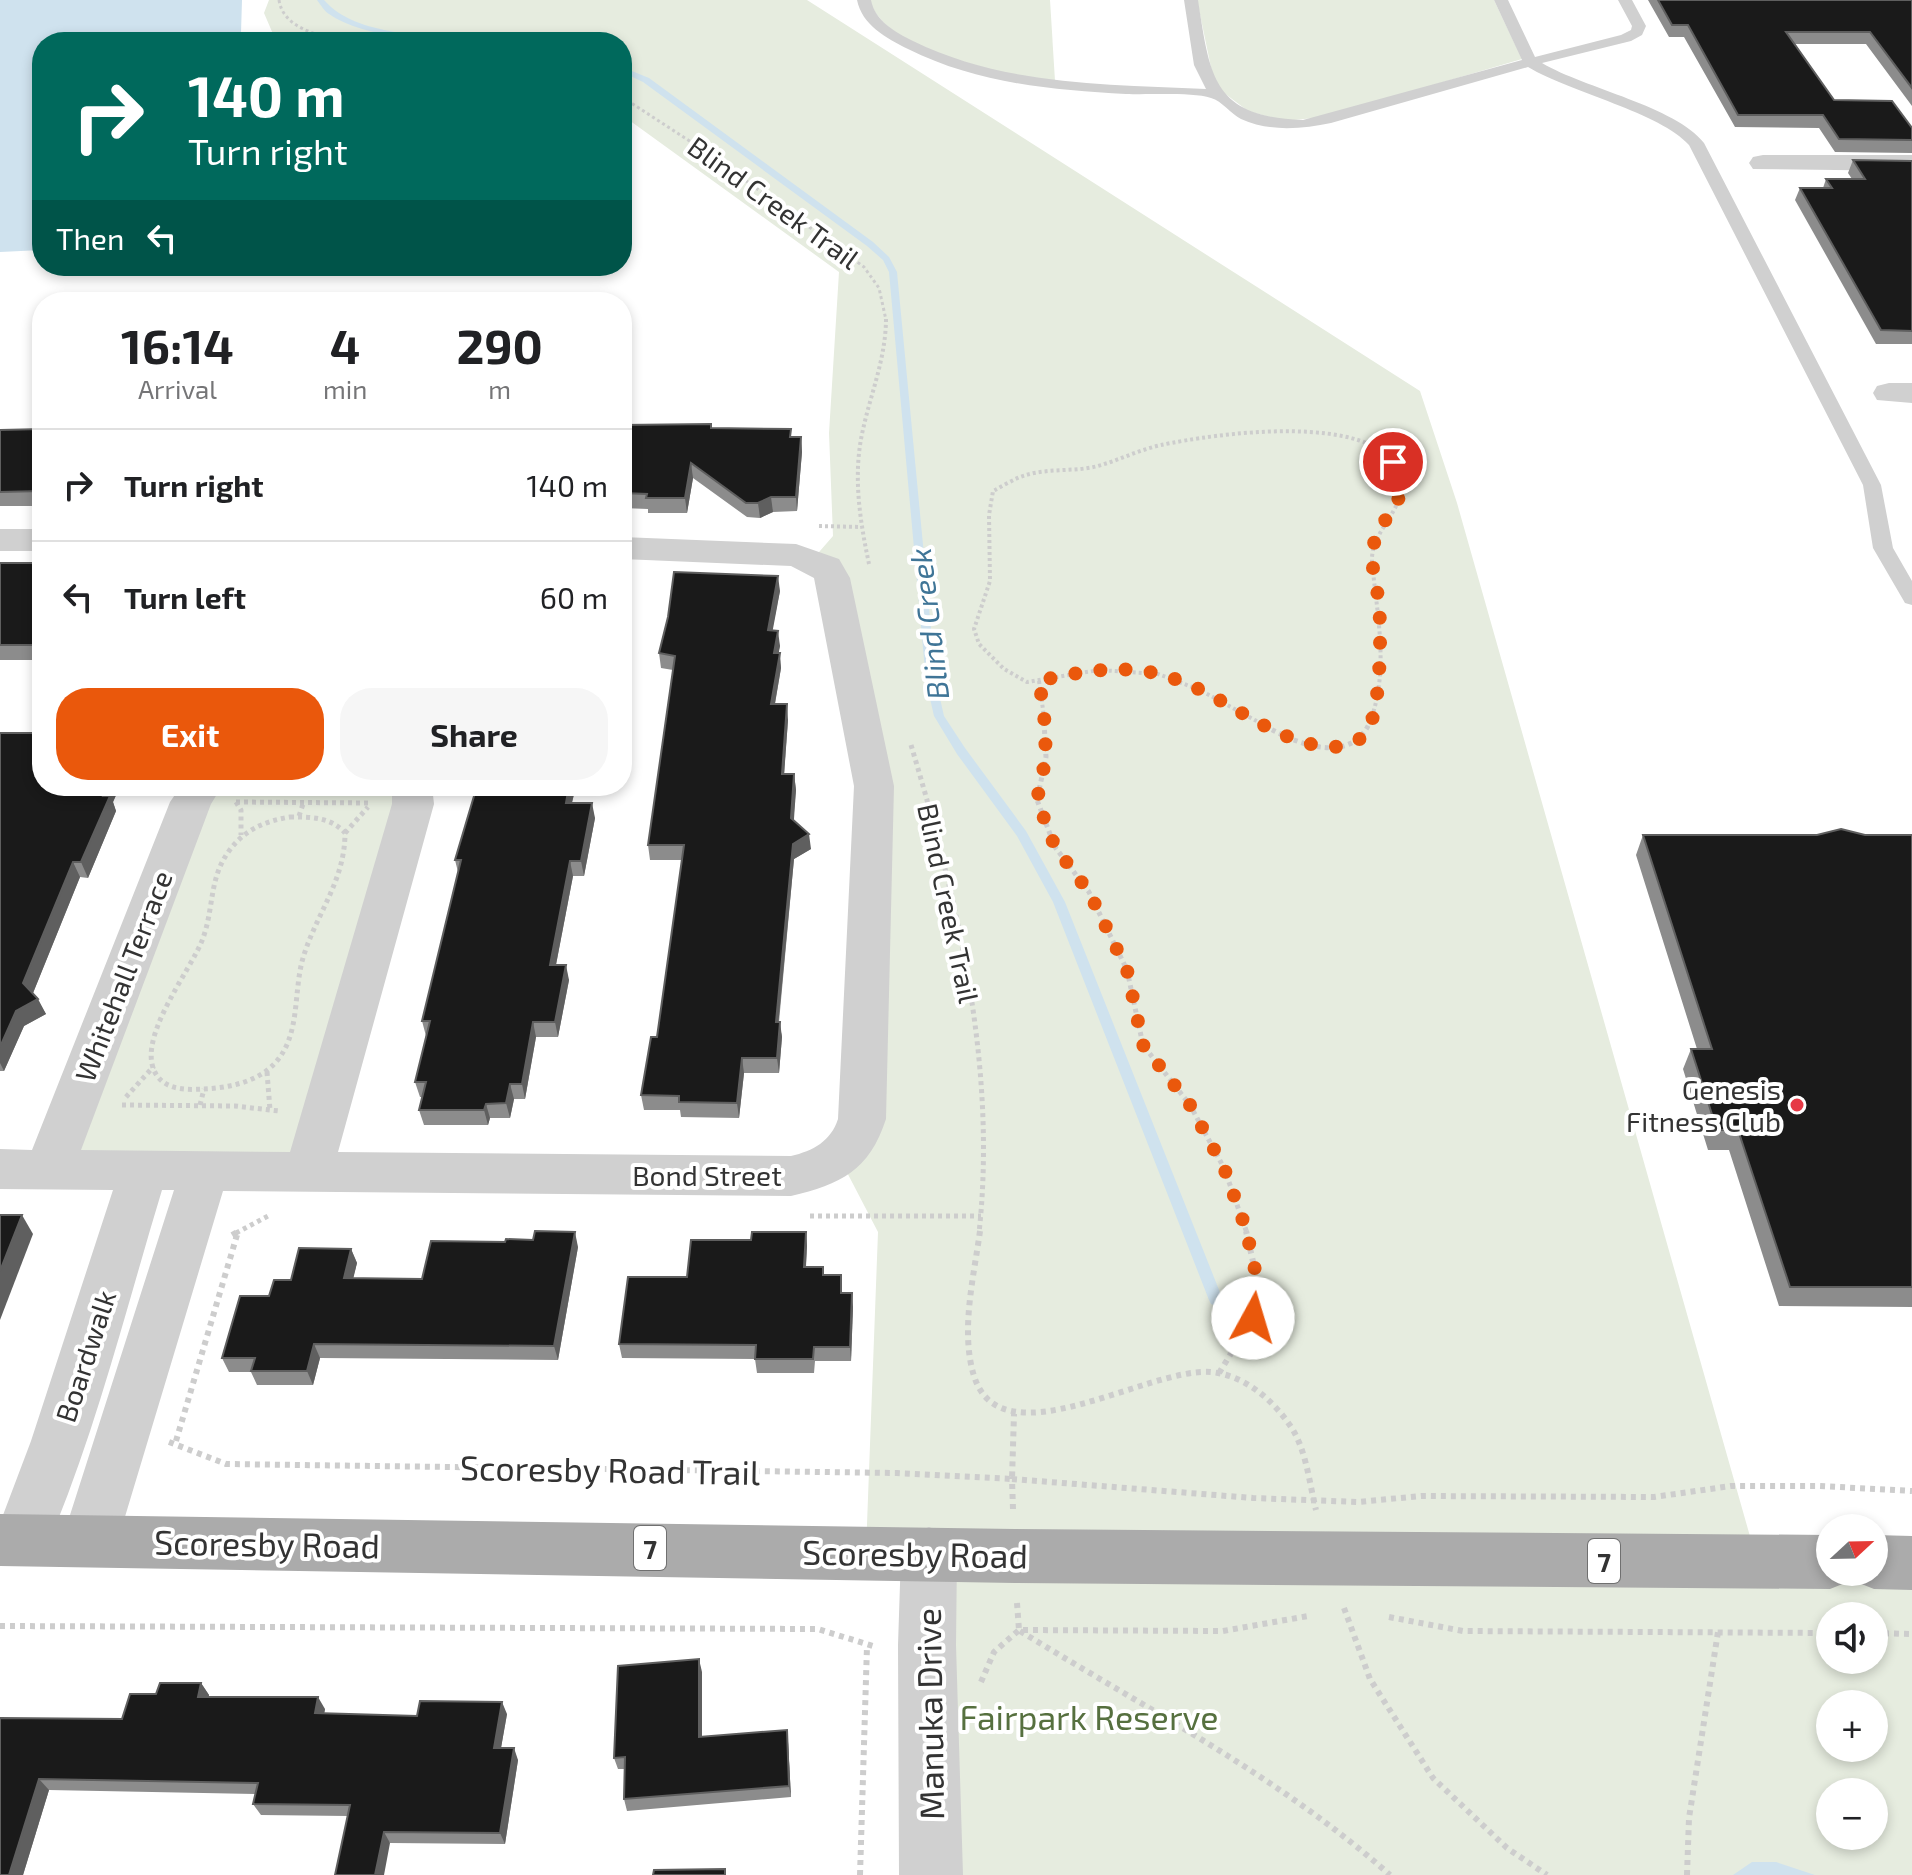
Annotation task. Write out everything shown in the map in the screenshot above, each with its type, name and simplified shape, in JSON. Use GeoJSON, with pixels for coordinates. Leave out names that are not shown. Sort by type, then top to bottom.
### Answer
{"type":"FeatureCollection","features":[{"type":"Feature","properties":{"kind":"main road","name":"Scoresby Road"},"geometry":{"type":"LineString","coordinates":[[11,1540],[1300,1559],[1816,1562]]}},
{"type":"Feature","properties":{"kind":"main road"},"geometry":{"type":"LineString","coordinates":[[1888,1562],[1912,1563]]}},
{"type":"Feature","properties":{"kind":"street"},"geometry":{"type":"LineString","coordinates":[[1763,163],[1912,163]]}},
{"type":"Feature","properties":{"kind":"street"},"geometry":{"type":"LineString","coordinates":[[0,540],[32,540]]}},
{"type":"Feature","properties":{"kind":"street","name":"Bond Street"},"geometry":{"type":"LineString","coordinates":[[0,1169],[791,1176],[811,1172],[840,1159],[858,1134],[862,1119],[874,786],[832,578],[826,567],[796,555],[632,548]]}},
{"type":"Feature","properties":{"kind":"street"},"geometry":{"type":"LineString","coordinates":[[308,1173],[413,804],[413,796]]}},
{"type":"Feature","properties":{"kind":"street","name":"Whitehall Terrace"},"geometry":{"type":"LineString","coordinates":[[49,1169],[210,797]]}},
{"type":"Feature","properties":{"kind":"street","name":"Boardwalk"},"geometry":{"type":"LineString","coordinates":[[11,1540],[58,1441],[144,1171]]}},
{"type":"Feature","properties":{"kind":"street","name":"Boardwalk"},"geometry":{"type":"LineString","coordinates":[[90,1540],[205,1171]]}},
{"type":"Feature","properties":{"kind":"street","name":"Manuka Drive"},"geometry":{"type":"LineString","coordinates":[[929,1554],[927,1645],[931,1875]]}},
{"type":"Feature","properties":{"kind":"lane"},"geometry":{"type":"LineString","coordinates":[[864,0],[872,18],[887,32],[932,56],[979,73],[1030,82],[1216,94]]}},
{"type":"Feature","properties":{"kind":"lane"},"geometry":{"type":"LineString","coordinates":[[1191,0],[1201,65],[1216,94],[1235,109],[1259,121],[1303,124],[1343,116],[1635,34],[1639,26],[1625,0]]}},
{"type":"Feature","properties":{"kind":"lane"},"geometry":{"type":"LineString","coordinates":[[1501,0],[1530,62],[1557,78],[1668,122],[1687,133],[1696,143],[1872,485],[1883,548],[1912,599]]}},
{"type":"Feature","properties":{"kind":"path"},"geometry":{"type":"LineString","coordinates":[[279,0],[279,10],[289,20],[317,32]]}},
{"type":"Feature","properties":{"kind":"path","name":"Blind Creek Trail"},"geometry":{"type":"LineString","coordinates":[[632,104],[708,153],[864,267],[878,282],[885,299],[885,345],[858,460],[861,527],[870,570]]}},
{"type":"Feature","properties":{"kind":"path"},"geometry":{"type":"LineString","coordinates":[[1284,429],[1322,431],[1349,437],[1379,451],[1393,462],[1401,474],[1403,489],[1395,507],[1377,531],[1372,552],[1381,650],[1373,712],[1366,734],[1347,745],[1328,747],[1303,743],[1191,685],[1157,673],[1121,670],[1080,672],[1039,681],[1021,681],[975,637],[975,622],[990,581],[988,506],[993,491],[1005,483],[1025,475],[1076,471],[1111,463],[1160,445],[1284,429]]}},
{"type":"Feature","properties":{"kind":"path"},"geometry":{"type":"LineString","coordinates":[[1039,681],[1046,757],[1037,800],[1055,847],[1089,892],[1127,970],[1143,1045],[1190,1105],[1224,1168],[1246,1229],[1257,1279],[1253,1318],[1219,1373]]}},
{"type":"Feature","properties":{"kind":"path","name":"Blind Creek Trail"},"geometry":{"type":"LineString","coordinates":[[907,732],[948,873],[978,1048],[981,1216],[968,1350],[980,1390],[990,1401],[1014,1414]]}},
{"type":"Feature","properties":{"kind":"path"},"geometry":{"type":"LineString","coordinates":[[210,797],[374,803],[362,811],[345,833],[344,863],[338,883],[317,920],[302,962],[284,1049],[267,1071],[244,1083],[204,1089],[166,1084],[159,1078],[154,1066],[152,1050],[165,1008],[203,939],[214,883],[227,851],[241,836],[266,822],[299,816],[333,822],[345,833]]}},
{"type":"Feature","properties":{"kind":"path"},"geometry":{"type":"LineString","coordinates":[[210,797],[241,810],[241,836]]}},
{"type":"Feature","properties":{"kind":"path"},"geometry":{"type":"LineString","coordinates":[[299,816],[304,801]]}},
{"type":"Feature","properties":{"kind":"path"},"geometry":{"type":"LineString","coordinates":[[154,1066],[116,1105],[200,1105],[325,1115]]}},
{"type":"Feature","properties":{"kind":"path"},"geometry":{"type":"LineString","coordinates":[[267,1071],[270,1110]]}},
{"type":"Feature","properties":{"kind":"path"},"geometry":{"type":"LineString","coordinates":[[200,1105],[204,1089]]}},
{"type":"Feature","properties":{"kind":"path"},"geometry":{"type":"LineString","coordinates":[[176,1442],[237,1235]]}},
{"type":"Feature","properties":{"kind":"path"},"geometry":{"type":"LineString","coordinates":[[1013,1503],[1014,1414],[1036,1417],[1059,1413],[1141,1381],[1165,1375],[1219,1373],[1244,1381],[1275,1404],[1299,1444],[1309,1488]]}},
{"type":"Feature","properties":{"kind":"path","name":"Scoresby Road Trail"},"geometry":{"type":"LineString","coordinates":[[162,1442],[176,1442],[199,1455],[226,1464],[897,1473],[1253,1498],[1358,1502],[1421,1496],[1654,1497],[1731,1486],[1820,1486],[1912,1491]]}},
{"type":"Feature","properties":{"kind":"path"},"geometry":{"type":"LineString","coordinates":[[1018,1614],[1019,1630]]}},
{"type":"Feature","properties":{"kind":"path"},"geometry":{"type":"LineString","coordinates":[[985,1645],[997,1645],[1019,1630],[1223,1631],[1308,1616]]}},
{"type":"Feature","properties":{"kind":"path"},"geometry":{"type":"LineString","coordinates":[[1389,1617],[1463,1631],[1816,1633]]}},
{"type":"Feature","properties":{"kind":"path"},"geometry":{"type":"LineString","coordinates":[[0,1626],[833,1631],[867,1646],[860,1875]]}},
{"type":"Feature","properties":{"kind":"path"},"geometry":{"type":"LineString","coordinates":[[1349,1626],[1382,1700],[1433,1778],[1507,1848],[1547,1875]]}},
{"type":"Feature","properties":{"kind":"path"},"geometry":{"type":"LineString","coordinates":[[1019,1630],[1281,1791],[1346,1836],[1390,1875]]}},
{"type":"Feature","properties":{"kind":"path"},"geometry":{"type":"LineString","coordinates":[[1687,1874],[1689,1818],[1718,1632]]}},
{"type":"Feature","properties":{"kind":"path"},"geometry":{"type":"LineString","coordinates":[[1888,1633],[1912,1634]]}},
{"type":"Feature","properties":{"kind":"green space","name":"Fairpark Reserve"},"geometry":{"type":"Polygon","coordinates":[[[269,0],[807,0],[1420,391],[1457,503],[1757,1561],[1816,1569],[1816,1586],[1888,1586],[1888,1567],[1912,1563],[1912,1875],[931,1875],[929,1554],[866,1551],[878,1232],[840,1159],[874,810],[813,559],[833,536],[829,433],[839,272],[632,122],[632,32],[272,32],[264,13],[269,0]]]}},
{"type":"Feature","properties":{"kind":"green space"},"geometry":{"type":"Polygon","coordinates":[[[870,0],[1050,0],[1055,81],[980,67],[922,47],[898,34],[880,18],[870,0]]]}},
{"type":"Feature","properties":{"kind":"green space"},"geometry":{"type":"Polygon","coordinates":[[[1197,0],[1494,0],[1522,59],[1324,117],[1284,121],[1248,111],[1220,90],[1213,77],[1197,0]]]}},
{"type":"Feature","properties":{"kind":"green space"},"geometry":{"type":"Polygon","coordinates":[[[198,796],[409,796],[308,1173],[49,1169],[198,796]]]}},
{"type":"Feature","properties":{"kind":"water"},"geometry":{"type":"Polygon","coordinates":[[[0,0],[242,0],[241,32],[32,32],[32,250],[0,252],[0,0]]]}},
{"type":"Feature","properties":{"kind":"water"},"geometry":{"type":"Polygon","coordinates":[[[1752,1862],[1776,1862],[1815,1875],[1733,1875],[1752,1862]]]}},
{"type":"Feature","properties":{"kind":"building"},"geometry":{"type":"Polygon","coordinates":[[[1658,0],[1912,0],[1912,88],[1870,32],[1786,32],[1834,100],[1892,101],[1912,128],[1912,140],[1839,139],[1823,115],[1738,115],[1688,25],[1672,25],[1658,0]]]}},
{"type":"Feature","properties":{"kind":"building"},"geometry":{"type":"Polygon","coordinates":[[[1853,160],[1912,161],[1912,331],[1881,330],[1800,188],[1832,188],[1826,179],[1865,179],[1853,160]]]}},
{"type":"Feature","properties":{"kind":"building"},"geometry":{"type":"Polygon","coordinates":[[[711,424],[711,428],[791,429],[790,437],[801,437],[796,497],[771,497],[758,503],[746,503],[691,463],[685,498],[646,498],[647,494],[632,493],[632,425],[711,424]]]}},
{"type":"Feature","properties":{"kind":"building"},"geometry":{"type":"Polygon","coordinates":[[[32,429],[32,491],[0,492],[0,430],[32,429]]]}},
{"type":"Feature","properties":{"kind":"building"},"geometry":{"type":"Polygon","coordinates":[[[0,563],[32,563],[32,645],[0,645],[0,563]]]}},
{"type":"Feature","properties":{"kind":"building"},"geometry":{"type":"Polygon","coordinates":[[[674,572],[778,576],[768,630],[778,631],[774,653],[780,653],[771,704],[787,704],[782,774],[794,774],[791,818],[809,834],[793,844],[776,1022],[780,1022],[777,1058],[742,1058],[737,1103],[679,1102],[679,1096],[641,1095],[651,1037],[657,1037],[684,845],[648,845],[675,656],[659,653],[674,572]]]}},
{"type":"Feature","properties":{"kind":"building"},"geometry":{"type":"Polygon","coordinates":[[[0,733],[32,733],[32,796],[110,796],[81,862],[73,862],[23,983],[38,999],[16,1011],[0,1047],[0,733]]]}},
{"type":"Feature","properties":{"kind":"building"},"geometry":{"type":"Polygon","coordinates":[[[474,796],[567,796],[566,803],[592,803],[581,861],[570,861],[550,965],[566,965],[555,1022],[533,1022],[522,1084],[510,1084],[506,1103],[486,1104],[484,1110],[419,1110],[426,1082],[415,1082],[430,1021],[422,1021],[461,860],[455,860],[474,796]]]}},
{"type":"Feature","properties":{"kind":"building","name":"Genesis Fitness Club"},"geometry":{"type":"Polygon","coordinates":[[[1841,829],[1865,835],[1912,835],[1912,1287],[1790,1287],[1738,1130],[1717,1130],[1691,1049],[1712,1049],[1643,835],[1817,835],[1841,829]]]}},
{"type":"Feature","properties":{"kind":"building"},"geometry":{"type":"Polygon","coordinates":[[[0,1215],[22,1215],[0,1271],[0,1215]]]}},
{"type":"Feature","properties":{"kind":"building"},"geometry":{"type":"Polygon","coordinates":[[[535,1231],[575,1232],[554,1346],[314,1344],[307,1371],[251,1371],[255,1358],[222,1358],[240,1296],[269,1296],[274,1280],[291,1280],[299,1248],[351,1249],[344,1278],[422,1279],[431,1241],[533,1240],[535,1231]]]}},
{"type":"Feature","properties":{"kind":"building"},"geometry":{"type":"Polygon","coordinates":[[[752,1232],[806,1232],[804,1267],[823,1267],[823,1275],[841,1275],[841,1293],[852,1293],[850,1347],[814,1347],[813,1359],[755,1359],[756,1345],[619,1344],[628,1277],[687,1277],[691,1240],[751,1240],[752,1232]]]}},
{"type":"Feature","properties":{"kind":"building"},"geometry":{"type":"Polygon","coordinates":[[[699,1659],[699,1737],[787,1730],[789,1786],[624,1799],[625,1757],[614,1758],[618,1666],[699,1659]]]}},
{"type":"Feature","properties":{"kind":"building"},"geometry":{"type":"Polygon","coordinates":[[[160,1683],[201,1683],[198,1697],[318,1697],[315,1713],[417,1716],[420,1701],[502,1702],[494,1748],[514,1748],[500,1833],[384,1832],[375,1875],[335,1875],[350,1805],[253,1804],[258,1783],[39,1779],[9,1875],[0,1875],[0,1718],[122,1719],[130,1694],[156,1694],[160,1683]]]}},
{"type":"Feature","properties":{"kind":"building"},"geometry":{"type":"Polygon","coordinates":[[[725,1869],[725,1875],[653,1875],[654,1870],[725,1869]]]}},
{"type":"Feature","properties":{"kind":"waterway","name":"Blind Creek"},"geometry":{"type":"LineString","coordinates":[[320,0],[330,12],[347,21],[385,32]]}},
{"type":"Feature","properties":{"kind":"waterway","name":"Blind Creek"},"geometry":{"type":"LineString","coordinates":[[632,74],[646,80],[870,244],[886,259],[893,272],[931,681],[939,716],[1022,834],[1059,902],[1216,1300]]}},
{"type":"Feature","properties":{"kind":"place","name":"Genesis Fitness Club"},"geometry":{"type":"Point","coordinates":[1797,1105]}},
{"type":"Feature","properties":{"kind":"route"},"geometry":{"type":"LineString","coordinates":[[1253,1318],[1257,1279],[1246,1229],[1224,1168],[1190,1105],[1143,1045],[1127,970],[1089,892],[1055,847],[1037,800],[1046,757],[1039,681],[1080,672],[1121,670],[1157,673],[1191,685],[1303,743],[1328,747],[1347,745],[1366,734],[1373,712],[1381,650],[1372,552],[1377,531],[1395,507],[1403,489],[1401,474],[1393,462]]}}]}
